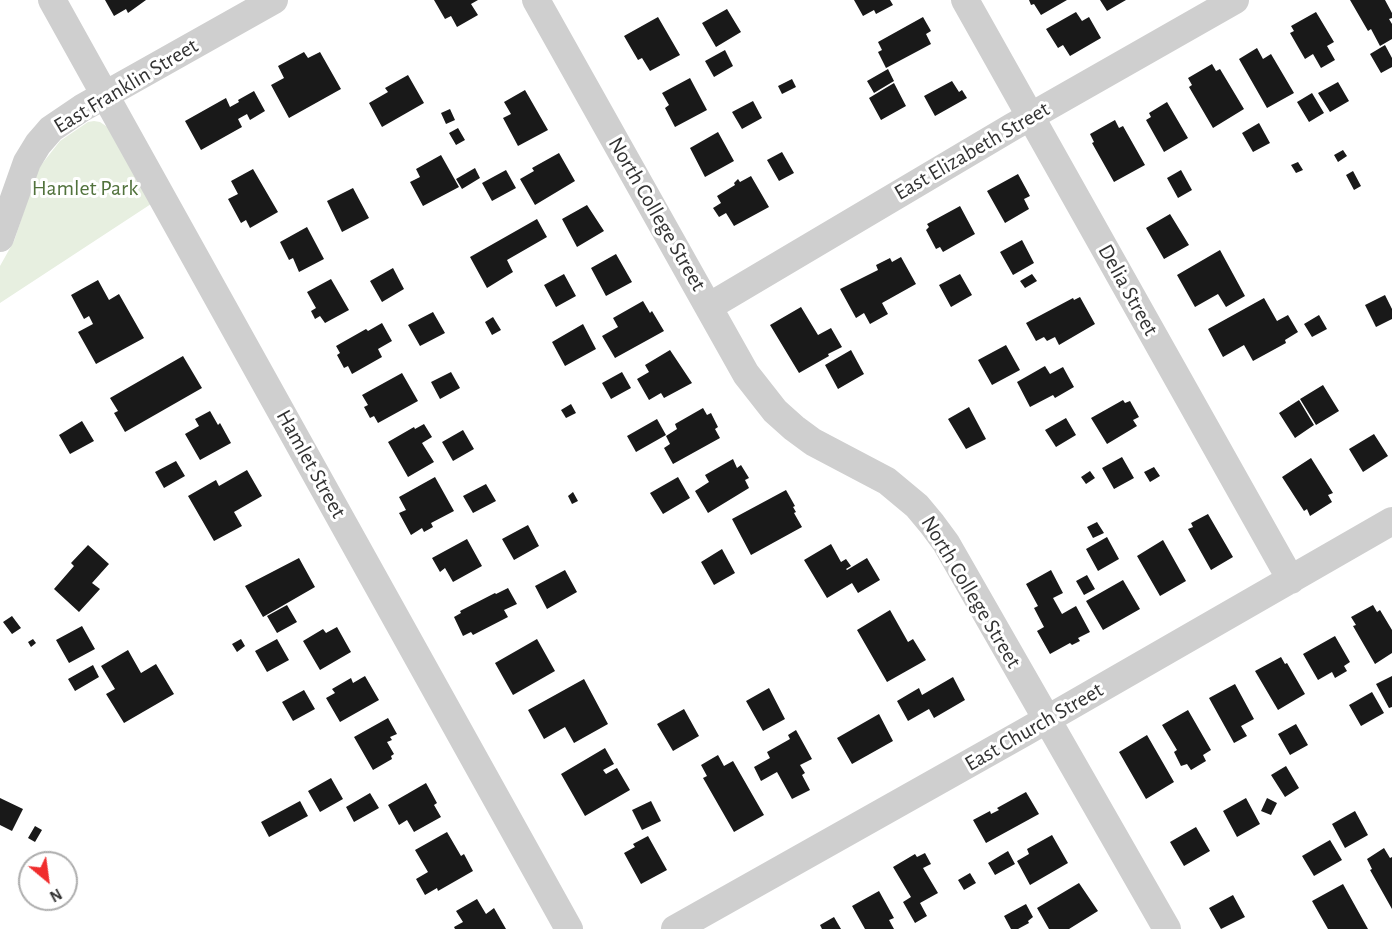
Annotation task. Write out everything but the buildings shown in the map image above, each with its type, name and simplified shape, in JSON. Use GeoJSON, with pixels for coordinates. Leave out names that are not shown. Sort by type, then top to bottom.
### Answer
{"type":"FeatureCollection","features":[{"type":"Feature","properties":{"kind":"street","name":"Hamlet Street"},"geometry":{"type":"LineString","coordinates":[[52,0],[569,929]]}},
{"type":"Feature","properties":{"kind":"street","name":"East Franklin Street"},"geometry":{"type":"LineString","coordinates":[[0,238],[27,162],[51,129],[66,117],[274,0]]}},
{"type":"Feature","properties":{"kind":"street","name":"North College Street"},"geometry":{"type":"LineString","coordinates":[[536,0],[710,306],[746,374],[775,411],[813,442],[887,481],[917,506],[932,524],[946,543],[1167,929]]}},
{"type":"Feature","properties":{"kind":"street","name":"Delia Street"},"geometry":{"type":"LineString","coordinates":[[965,0],[1291,580]]}},
{"type":"Feature","properties":{"kind":"street","name":"East Elizabeth Street"},"geometry":{"type":"LineString","coordinates":[[710,306],[1031,116],[1235,0]]}},
{"type":"Feature","properties":{"kind":"street","name":"East Church Street"},"geometry":{"type":"LineString","coordinates":[[675,929],[1047,720],[1392,522]]}},
{"type":"Feature","properties":{"kind":"green space","name":"Hamlet Park"},"geometry":{"type":"Polygon","coordinates":[[[94,121],[109,128],[151,204],[0,303],[0,266],[14,241],[38,169],[60,141],[88,122],[94,121]]]}}]}
